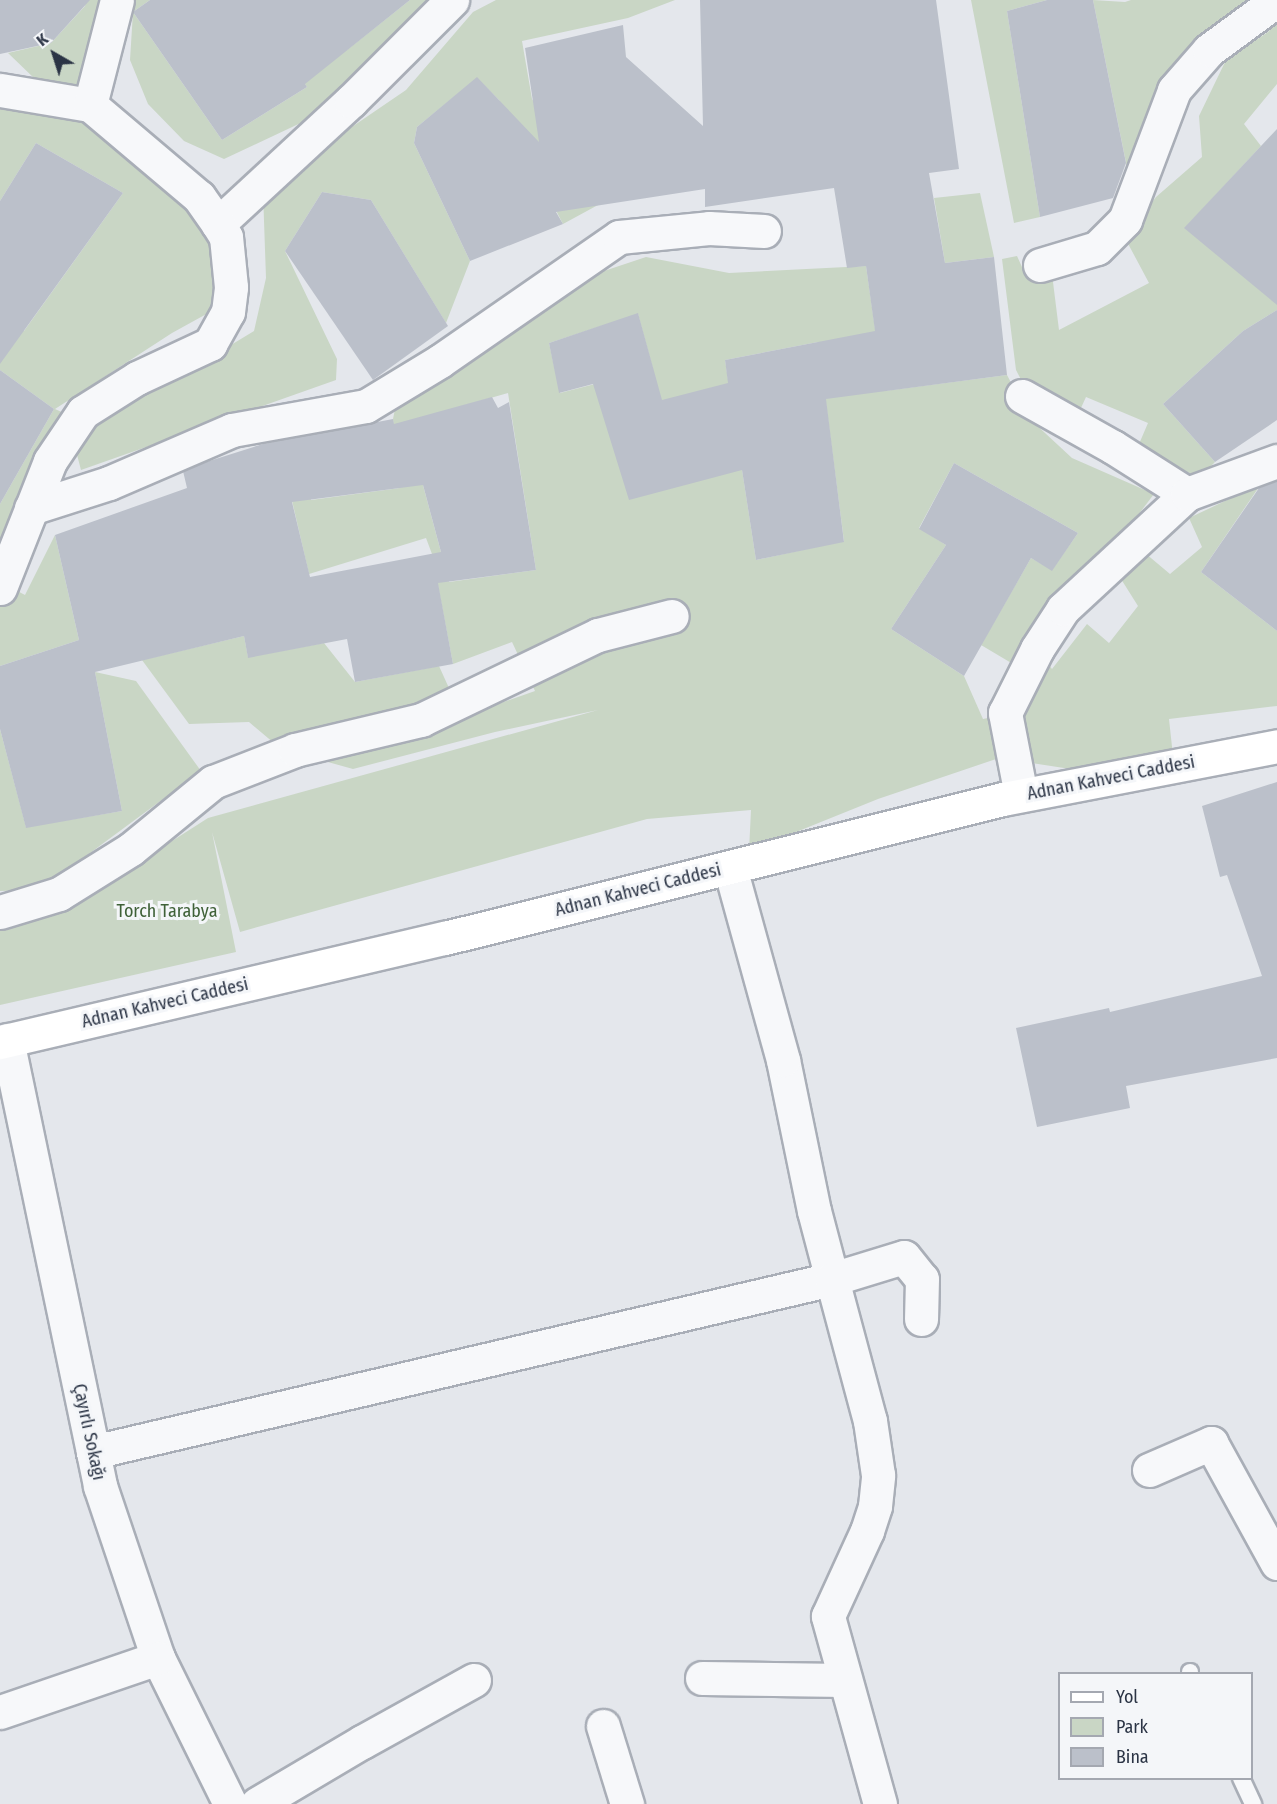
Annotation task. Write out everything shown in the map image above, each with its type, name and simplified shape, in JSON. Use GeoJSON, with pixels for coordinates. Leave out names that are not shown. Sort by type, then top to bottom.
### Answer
{"type":"FeatureCollection","features":[{"type":"Feature","properties":{"kind":"main road","name":"Adnan Kahveci Caddesi"},"geometry":{"type":"LineString","coordinates":[[4,1041],[445,938],[1021,795],[1277,746]]}},
{"type":"Feature","properties":{"kind":"street"},"geometry":{"type":"LineString","coordinates":[[90,105],[117,0]]}},
{"type":"Feature","properties":{"kind":"street"},"geometry":{"type":"LineString","coordinates":[[218,224],[351,100],[452,0]]}},
{"type":"Feature","properties":{"kind":"street"},"geometry":{"type":"LineString","coordinates":[[1040,265],[1097,248],[1125,220],[1174,90],[1209,50],[1277,0]]}},
{"type":"Feature","properties":{"kind":"street"},"geometry":{"type":"LineString","coordinates":[[0,90],[90,105],[199,198],[226,237],[231,287],[228,312],[210,344],[137,378],[83,412],[50,461],[0,588]]}},
{"type":"Feature","properties":{"kind":"street"},"geometry":{"type":"LineString","coordinates":[[31,508],[109,483],[232,430],[366,406],[440,361],[619,237],[709,228],[764,231]]}},
{"type":"Feature","properties":{"kind":"street"},"geometry":{"type":"LineString","coordinates":[[1022,396],[1113,447],[1187,494]]}},
{"type":"Feature","properties":{"kind":"street"},"geometry":{"type":"LineString","coordinates":[[1021,795],[1005,713],[1037,649],[1063,609],[1187,494],[1277,461]]}},
{"type":"Feature","properties":{"kind":"street"},"geometry":{"type":"LineString","coordinates":[[0,912],[59,894],[131,849],[213,782],[295,750],[421,720],[598,635],[672,616]]}},
{"type":"Feature","properties":{"kind":"street"},"geometry":{"type":"LineString","coordinates":[[730,867],[783,1060],[814,1211],[870,1421],[878,1474],[875,1506],[867,1531],[828,1616],[880,1804]]}},
{"type":"Feature","properties":{"kind":"street","name":"Çayırlı Sokağı"},"geometry":{"type":"LineString","coordinates":[[4,1041],[100,1486],[158,1658],[230,1804]]}},
{"type":"Feature","properties":{"kind":"street"},"geometry":{"type":"LineString","coordinates":[[93,1452],[832,1279],[904,1257],[922,1279],[921,1319]]}},
{"type":"Feature","properties":{"kind":"street"},"geometry":{"type":"LineString","coordinates":[[1149,1470],[1211,1443],[1277,1563]]}},
{"type":"Feature","properties":{"kind":"street"},"geometry":{"type":"LineString","coordinates":[[0,1713],[158,1658]]}},
{"type":"Feature","properties":{"kind":"street"},"geometry":{"type":"LineString","coordinates":[[702,1678],[845,1680]]}},
{"type":"Feature","properties":{"kind":"street"},"geometry":{"type":"LineString","coordinates":[[257,1804],[474,1680]]}},
{"type":"Feature","properties":{"kind":"street"},"geometry":{"type":"LineString","coordinates":[[603,1726],[627,1804]]}},
{"type":"Feature","properties":{"kind":"lane"},"geometry":{"type":"LineString","coordinates":[[1241,1780],[1253,1804]]}},
{"type":"Feature","properties":{"kind":"green space"},"geometry":{"type":"Polygon","coordinates":[[[86,0],[118,0],[88,88],[36,80],[8,53],[51,43],[85,6],[86,0]]]}},
{"type":"Feature","properties":{"kind":"green space"},"geometry":{"type":"Polygon","coordinates":[[[136,0],[150,0],[133,12],[136,0]]]}},
{"type":"Feature","properties":{"kind":"green space"},"geometry":{"type":"Polygon","coordinates":[[[247,0],[304,0],[347,50],[410,0],[448,0],[307,120],[224,159],[184,141],[148,104],[130,60],[133,12],[222,140],[307,87],[247,0]]]}},
{"type":"Feature","properties":{"kind":"green space"},"geometry":{"type":"Polygon","coordinates":[[[496,0],[675,0],[628,18],[522,41],[532,99],[598,205],[563,224],[499,100],[477,78],[417,127],[414,143],[470,261],[446,323],[371,200],[322,192],[285,251],[337,359],[336,380],[81,470],[76,451],[112,407],[198,365],[254,331],[266,278],[263,192],[276,173],[343,133],[406,90],[473,12],[496,0]]]}},
{"type":"Feature","properties":{"kind":"green space"},"geometry":{"type":"Polygon","coordinates":[[[971,0],[1047,0],[1007,11],[1040,217],[1014,223],[971,0]]]}},
{"type":"Feature","properties":{"kind":"green space"},"geometry":{"type":"Polygon","coordinates":[[[1093,0],[1125,2],[1131,0],[1268,0],[1203,59],[1132,192],[1093,0]]]}},
{"type":"Feature","properties":{"kind":"green space"},"geometry":{"type":"Polygon","coordinates":[[[1277,22],[1277,84],[1244,124],[1261,146],[1185,228],[1277,248],[1277,310],[1243,331],[1163,404],[1215,462],[1201,476],[1133,458],[1148,423],[1086,397],[1070,432],[1041,418],[1016,370],[1002,259],[1017,256],[1027,278],[1052,274],[1059,330],[1149,283],[1125,238],[1156,197],[1202,157],[1199,116],[1226,60],[1268,32],[1277,22]]]}},
{"type":"Feature","properties":{"kind":"green space"},"geometry":{"type":"Polygon","coordinates":[[[0,74],[203,184],[221,306],[172,333],[55,409],[68,415],[0,562],[0,504],[54,409],[0,370],[0,318],[24,331],[123,193],[36,143],[0,201],[0,74]]]}},
{"type":"Feature","properties":{"kind":"green space"},"geometry":{"type":"Polygon","coordinates":[[[980,193],[994,257],[945,263],[934,198],[980,193]]]}},
{"type":"Feature","properties":{"kind":"green space","name":"Torch Tarabya"},"geometry":{"type":"Polygon","coordinates":[[[646,257],[729,273],[866,266],[884,391],[1007,375],[1031,420],[1072,458],[1154,494],[1119,540],[1030,640],[1052,669],[1087,624],[1109,643],[1138,606],[1121,579],[1145,553],[1170,574],[1202,547],[1189,518],[1261,484],[1201,572],[1277,631],[1277,706],[1169,719],[1173,756],[1103,774],[999,758],[878,799],[749,851],[751,810],[647,819],[240,932],[212,832],[236,952],[0,1005],[0,923],[69,907],[208,818],[598,710],[495,732],[353,769],[281,749],[249,722],[189,724],[142,660],[244,636],[248,657],[324,643],[355,682],[439,666],[453,697],[472,713],[535,691],[512,642],[453,664],[432,554],[426,538],[309,574],[278,440],[301,437],[311,500],[400,488],[393,419],[395,409],[554,277],[598,273],[646,257]],[[638,314],[549,343],[560,393],[653,369],[638,314]],[[818,342],[725,360],[756,560],[844,541],[818,342]],[[508,393],[406,422],[449,582],[536,570],[508,393]],[[954,463],[919,528],[946,545],[891,629],[964,676],[983,719],[1007,714],[1013,664],[981,645],[1031,558],[1052,570],[1078,533],[954,463]]]}},
{"type":"Feature","properties":{"kind":"green space"},"geometry":{"type":"Polygon","coordinates":[[[55,535],[79,640],[0,666],[0,582],[25,595],[55,535]]]}},
{"type":"Feature","properties":{"kind":"green space"},"geometry":{"type":"Polygon","coordinates":[[[95,672],[136,681],[201,771],[40,890],[0,891],[0,729],[26,827],[122,811],[95,672]]]}},
{"type":"Feature","properties":{"kind":"building"},"geometry":{"type":"Polygon","coordinates":[[[0,0],[90,0],[51,43],[0,54],[0,0]]]}},
{"type":"Feature","properties":{"kind":"building"},"geometry":{"type":"Polygon","coordinates":[[[150,0],[410,0],[305,84],[307,87],[222,140],[133,12],[150,0]]]}},
{"type":"Feature","properties":{"kind":"building"},"geometry":{"type":"Polygon","coordinates":[[[700,0],[936,0],[959,169],[929,173],[945,263],[994,257],[1007,375],[826,399],[844,542],[756,560],[742,470],[629,500],[593,384],[559,393],[549,343],[638,313],[662,400],[728,383],[725,360],[875,331],[866,266],[847,268],[834,188],[705,207],[705,189],[556,212],[563,224],[470,261],[414,143],[417,127],[477,77],[539,142],[525,48],[623,25],[626,57],[703,126],[700,0]]]}},
{"type":"Feature","properties":{"kind":"building"},"geometry":{"type":"Polygon","coordinates":[[[1047,0],[1093,0],[1126,163],[1113,198],[1040,217],[1007,11],[1047,0]]]}},
{"type":"Feature","properties":{"kind":"building"},"geometry":{"type":"Polygon","coordinates":[[[1277,129],[1277,305],[1184,228],[1277,129]]]}},
{"type":"Feature","properties":{"kind":"building"},"geometry":{"type":"Polygon","coordinates":[[[36,143],[123,193],[0,364],[0,201],[36,143]]]}},
{"type":"Feature","properties":{"kind":"building"},"geometry":{"type":"Polygon","coordinates":[[[322,192],[371,200],[448,326],[373,380],[285,251],[322,192]]]}},
{"type":"Feature","properties":{"kind":"building"},"geometry":{"type":"Polygon","coordinates":[[[1277,310],[1277,420],[1215,462],[1163,404],[1243,331],[1277,310]]]}},
{"type":"Feature","properties":{"kind":"building"},"geometry":{"type":"Polygon","coordinates":[[[0,370],[54,409],[0,504],[0,370]]]}},
{"type":"Feature","properties":{"kind":"building"},"geometry":{"type":"Polygon","coordinates":[[[492,397],[498,408],[509,402],[536,570],[438,583],[453,664],[355,682],[347,639],[248,658],[244,636],[95,672],[122,811],[26,828],[0,729],[0,666],[79,640],[55,535],[187,488],[183,471],[203,463],[263,444],[393,419],[394,424],[492,397]],[[423,485],[292,502],[310,577],[441,552],[423,485]]]}},
{"type":"Feature","properties":{"kind":"building"},"geometry":{"type":"Polygon","coordinates":[[[954,463],[1078,533],[1052,571],[1031,558],[964,676],[891,629],[946,545],[919,529],[954,463]]]}},
{"type":"Feature","properties":{"kind":"building"},"geometry":{"type":"Polygon","coordinates":[[[1277,481],[1277,631],[1201,572],[1259,488],[1277,481]]]}},
{"type":"Feature","properties":{"kind":"building"},"geometry":{"type":"Polygon","coordinates":[[[1277,782],[1277,1058],[1126,1086],[1130,1108],[1037,1127],[1016,1028],[1109,1008],[1110,1012],[1262,976],[1227,875],[1220,877],[1202,806],[1277,782]]]}}]}
